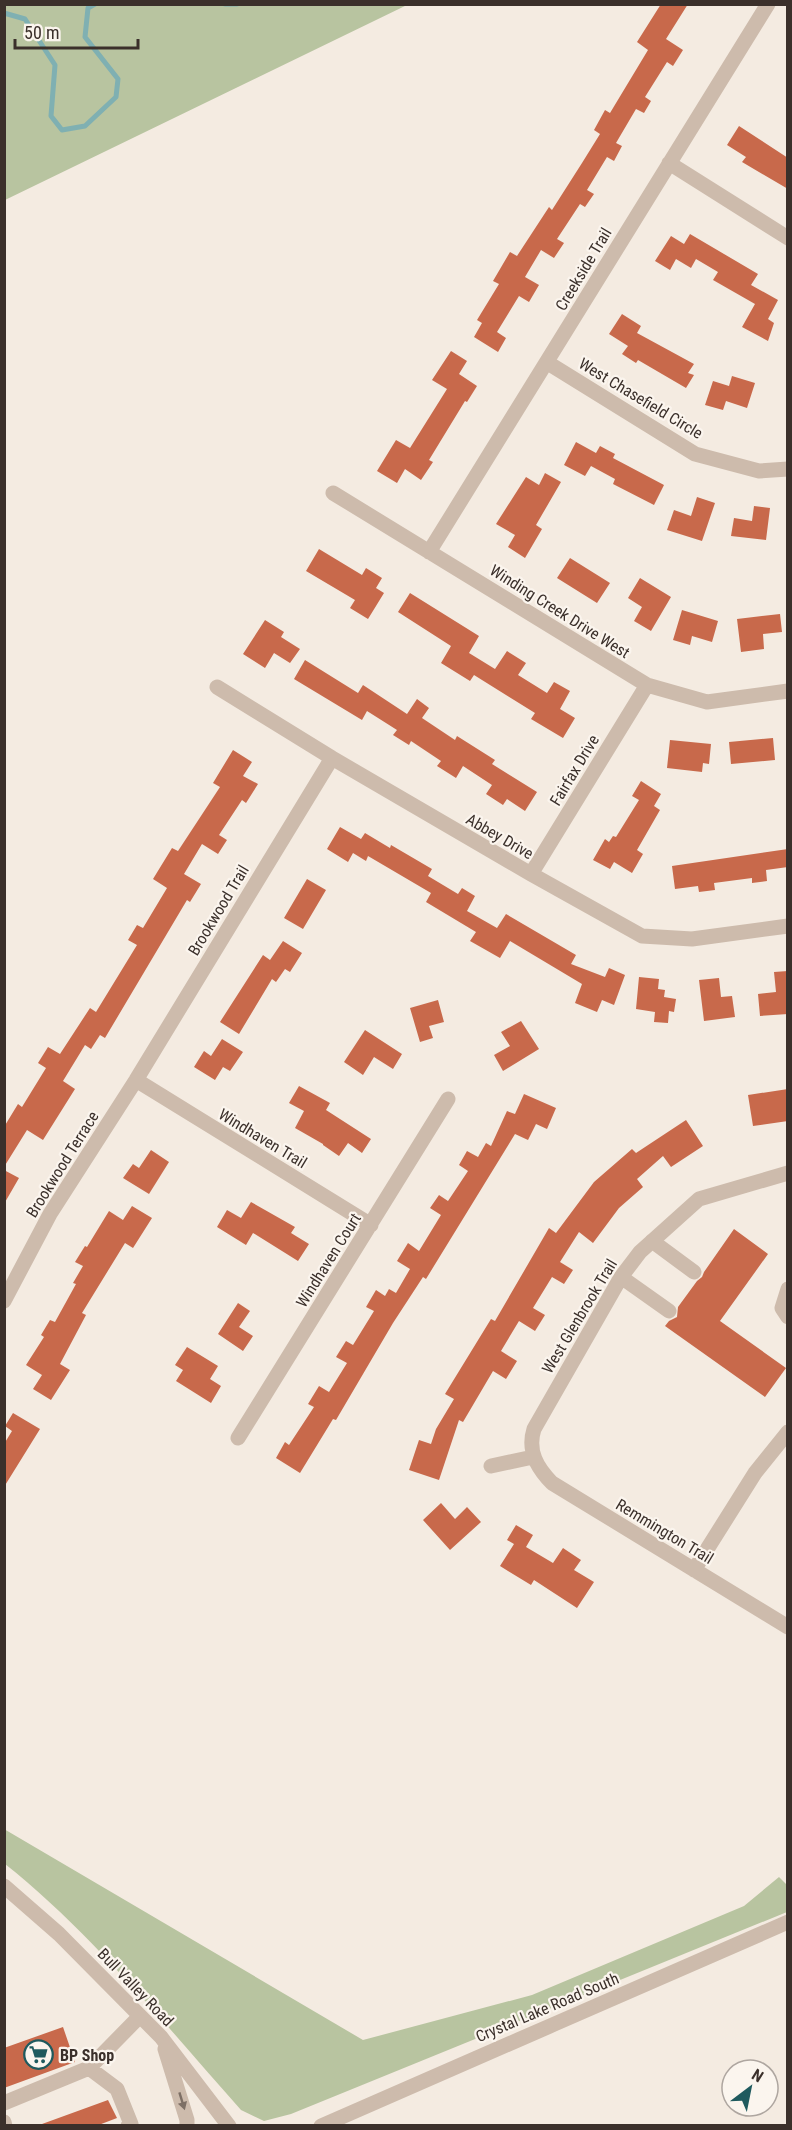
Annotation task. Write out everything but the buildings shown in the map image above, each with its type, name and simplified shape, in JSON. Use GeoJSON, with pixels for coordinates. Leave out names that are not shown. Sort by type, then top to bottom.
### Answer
{"type":"FeatureCollection","features":[{"type":"Feature","properties":{"kind":"street","name":"Creekside Trail"},"geometry":{"type":"LineString","coordinates":[[429,552],[768,4]]}},
{"type":"Feature","properties":{"kind":"street"},"geometry":{"type":"LineString","coordinates":[[669,163],[788,238]]}},
{"type":"Feature","properties":{"kind":"street","name":"West Chasefield Circle"},"geometry":{"type":"LineString","coordinates":[[548,363],[695,454],[759,471],[788,469]]}},
{"type":"Feature","properties":{"kind":"street","name":"Winding Creek Drive West"},"geometry":{"type":"LineString","coordinates":[[333,493],[647,685],[707,702],[788,691]]}},
{"type":"Feature","properties":{"kind":"street","name":"Fairfax Drive"},"geometry":{"type":"LineString","coordinates":[[531,874],[647,685]]}},
{"type":"Feature","properties":{"kind":"street","name":"Abbey Drive"},"geometry":{"type":"LineString","coordinates":[[217,687],[332,758],[642,936],[692,939],[788,926]]}},
{"type":"Feature","properties":{"kind":"street","name":"Brookwood Trail"},"geometry":{"type":"LineString","coordinates":[[136,1080],[332,758]]}},
{"type":"Feature","properties":{"kind":"street","name":"Windhaven Trail"},"geometry":{"type":"LineString","coordinates":[[136,1080],[371,1225]]}},
{"type":"Feature","properties":{"kind":"street","name":"Brookwood Terrace"},"geometry":{"type":"LineString","coordinates":[[4,1301],[50,1214],[136,1080]]}},
{"type":"Feature","properties":{"kind":"street","name":"Windhaven Court"},"geometry":{"type":"LineString","coordinates":[[238,1438],[448,1099]]}},
{"type":"Feature","properties":{"kind":"street","name":"West Glenbrook Trail"},"geometry":{"type":"LineString","coordinates":[[533,1457],[531,1446],[534,1429],[621,1277],[640,1252],[699,1200],[788,1173]]}},
{"type":"Feature","properties":{"kind":"street"},"geometry":{"type":"LineString","coordinates":[[652,1241],[694,1272]]}},
{"type":"Feature","properties":{"kind":"street"},"geometry":{"type":"LineString","coordinates":[[621,1277],[669,1311]]}},
{"type":"Feature","properties":{"kind":"street"},"geometry":{"type":"LineString","coordinates":[[788,1289],[782,1308],[788,1317]]}},
{"type":"Feature","properties":{"kind":"street"},"geometry":{"type":"LineString","coordinates":[[694,1570],[755,1473],[788,1432]]}},
{"type":"Feature","properties":{"kind":"street"},"geometry":{"type":"LineString","coordinates":[[491,1466],[533,1457]]}},
{"type":"Feature","properties":{"kind":"street","name":"Remmington Trail"},"geometry":{"type":"LineString","coordinates":[[533,1457],[542,1474],[552,1483],[788,1627]]}},
{"type":"Feature","properties":{"kind":"street","name":"Bull Valley Road"},"geometry":{"type":"LineString","coordinates":[[4,1886],[59,1934],[161,2037],[230,2126]]}},
{"type":"Feature","properties":{"kind":"street","name":"Crystal Lake Road South"},"geometry":{"type":"LineString","coordinates":[[321,2126],[788,1922]]}},
{"type":"Feature","properties":{"kind":"street"},"geometry":{"type":"LineString","coordinates":[[4,2103],[89,2068],[140,2016]]}},
{"type":"Feature","properties":{"kind":"street"},"geometry":{"type":"LineString","coordinates":[[161,2037],[187,2126]]}},
{"type":"Feature","properties":{"kind":"street"},"geometry":{"type":"LineString","coordinates":[[89,2068],[117,2090],[131,2124],[128,2126]]}},
{"type":"Feature","properties":{"kind":"green space"},"geometry":{"type":"Polygon","coordinates":[[[5,4],[407,4],[407,5],[5,200],[5,4]]]}},
{"type":"Feature","properties":{"kind":"green space"},"geometry":{"type":"Polygon","coordinates":[[[4,1829],[363,2040],[532,1995],[744,1906],[779,1877],[787,1885],[787,1912],[291,2114],[264,2121],[241,2110],[98,1950],[68,1919],[5,1864],[4,1829]]]}},
{"type":"Feature","properties":{"kind":"waterway"},"geometry":{"type":"LineString","coordinates":[[4,13],[25,19],[55,65],[51,116],[62,130],[85,126],[116,97],[118,79],[85,37],[88,8],[95,4]]}},
{"type":"Feature","properties":{"kind":"waterway"},"geometry":{"type":"LineString","coordinates":[[225,4],[237,4]]}},
{"type":"Feature","properties":{"kind":"place","name":"BP Shop"},"geometry":{"type":"Point","coordinates":[39,2055]}}]}
